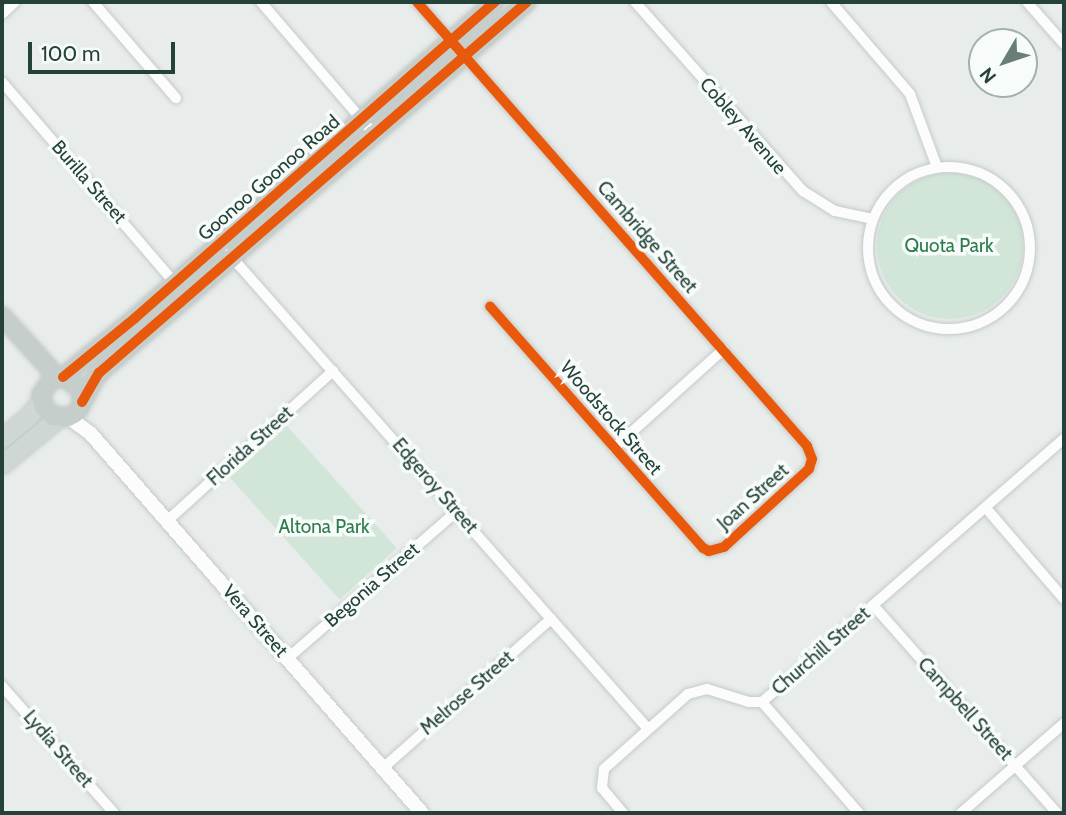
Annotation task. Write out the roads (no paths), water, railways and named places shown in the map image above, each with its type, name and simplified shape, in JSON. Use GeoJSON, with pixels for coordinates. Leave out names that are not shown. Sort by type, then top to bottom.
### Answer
{"type":"FeatureCollection","features":[{"type":"Feature","properties":{"kind":"highway","name":"Goonoo Goonoo Road"},"geometry":{"type":"LineString","coordinates":[[42,395],[220,244],[495,2]]}},
{"type":"Feature","properties":{"kind":"highway","name":"Goonoo Goonoo Road"},"geometry":{"type":"LineString","coordinates":[[72,412],[99,373],[234,259],[527,2]]}},
{"type":"Feature","properties":{"kind":"highway"},"geometry":{"type":"LineString","coordinates":[[2,316],[61,378],[80,388],[72,412],[47,412],[37,369],[2,329]]}},
{"type":"Feature","properties":{"kind":"main road"},"geometry":{"type":"LineString","coordinates":[[2,439],[29,417],[42,395]]}},
{"type":"Feature","properties":{"kind":"main road","name":"Goonoo Goonoo Road"},"geometry":{"type":"LineString","coordinates":[[2,465],[72,412]]}},
{"type":"Feature","properties":{"kind":"street"},"geometry":{"type":"LineString","coordinates":[[2,14],[15,2]]}},
{"type":"Feature","properties":{"kind":"street"},"geometry":{"type":"LineString","coordinates":[[93,2],[176,98]]}},
{"type":"Feature","properties":{"kind":"street"},"geometry":{"type":"LineString","coordinates":[[261,2],[375,135]]}},
{"type":"Feature","properties":{"kind":"street","name":"Cambridge Street"},"geometry":{"type":"LineString","coordinates":[[417,2],[807,446],[812,459]]}},
{"type":"Feature","properties":{"kind":"street","name":"Cobley Avenue"},"geometry":{"type":"LineString","coordinates":[[635,2],[803,191],[835,211],[872,219]]}},
{"type":"Feature","properties":{"kind":"street"},"geometry":{"type":"LineString","coordinates":[[831,2],[910,94],[925,126],[937,167]]}},
{"type":"Feature","properties":{"kind":"street"},"geometry":{"type":"LineString","coordinates":[[1027,2],[1064,44]]}},
{"type":"Feature","properties":{"kind":"street","name":"Burilla Street"},"geometry":{"type":"LineString","coordinates":[[2,82],[175,283]]}},
{"type":"Feature","properties":{"kind":"street"},"geometry":{"type":"LineString","coordinates":[[937,167],[965,168],[991,178],[1012,196],[1026,220],[1031,248],[1027,275],[1013,300],[992,318],[966,329],[939,330],[912,321],[890,304],[876,286],[869,264],[867,241],[872,219],[883,200],[898,184],[916,173],[937,167]]}},
{"type":"Feature","properties":{"kind":"street","name":"Edgeroy Street"},"geometry":{"type":"LineString","coordinates":[[220,244],[649,729]]}},
{"type":"Feature","properties":{"kind":"street","name":"Woodstock Street"},"geometry":{"type":"LineString","coordinates":[[490,306],[697,543],[709,551]]}},
{"type":"Feature","properties":{"kind":"street"},"geometry":{"type":"LineString","coordinates":[[614,448],[723,350]]}},
{"type":"Feature","properties":{"kind":"street","name":"Florida Street"},"geometry":{"type":"LineString","coordinates":[[167,521],[333,371]]}},
{"type":"Feature","properties":{"kind":"street","name":"Vera Street"},"geometry":{"type":"LineString","coordinates":[[72,412],[422,813]]}},
{"type":"Feature","properties":{"kind":"street","name":"Churchill Street"},"geometry":{"type":"LineString","coordinates":[[623,813],[601,788],[601,774],[688,694],[701,688],[720,691],[749,702],[762,702],[1064,439]]}},
{"type":"Feature","properties":{"kind":"street","name":"Joan Street"},"geometry":{"type":"LineString","coordinates":[[709,551],[724,547],[804,475],[812,459]]}},
{"type":"Feature","properties":{"kind":"street"},"geometry":{"type":"LineString","coordinates":[[986,508],[1064,599]]}},
{"type":"Feature","properties":{"kind":"street","name":"Begonia Street"},"geometry":{"type":"LineString","coordinates":[[288,658],[457,511]]}},
{"type":"Feature","properties":{"kind":"street","name":"Campbell Street"},"geometry":{"type":"LineString","coordinates":[[873,605],[1057,813]]}},
{"type":"Feature","properties":{"kind":"street","name":"Melrose Street"},"geometry":{"type":"LineString","coordinates":[[383,768],[551,619]]}},
{"type":"Feature","properties":{"kind":"street","name":"Lydia Street"},"geometry":{"type":"LineString","coordinates":[[2,686],[114,813]]}},
{"type":"Feature","properties":{"kind":"street"},"geometry":{"type":"LineString","coordinates":[[762,702],[859,813]]}},
{"type":"Feature","properties":{"kind":"street"},"geometry":{"type":"LineString","coordinates":[[961,813],[1064,723]]}},
{"type":"Feature","properties":{"kind":"park label","name":"Quota Park"},"geometry":{"type":"Point","coordinates":[949,246]}},
{"type":"Feature","properties":{"kind":"park label","name":"Altona Park"},"geometry":{"type":"Point","coordinates":[324,527]}}]}
